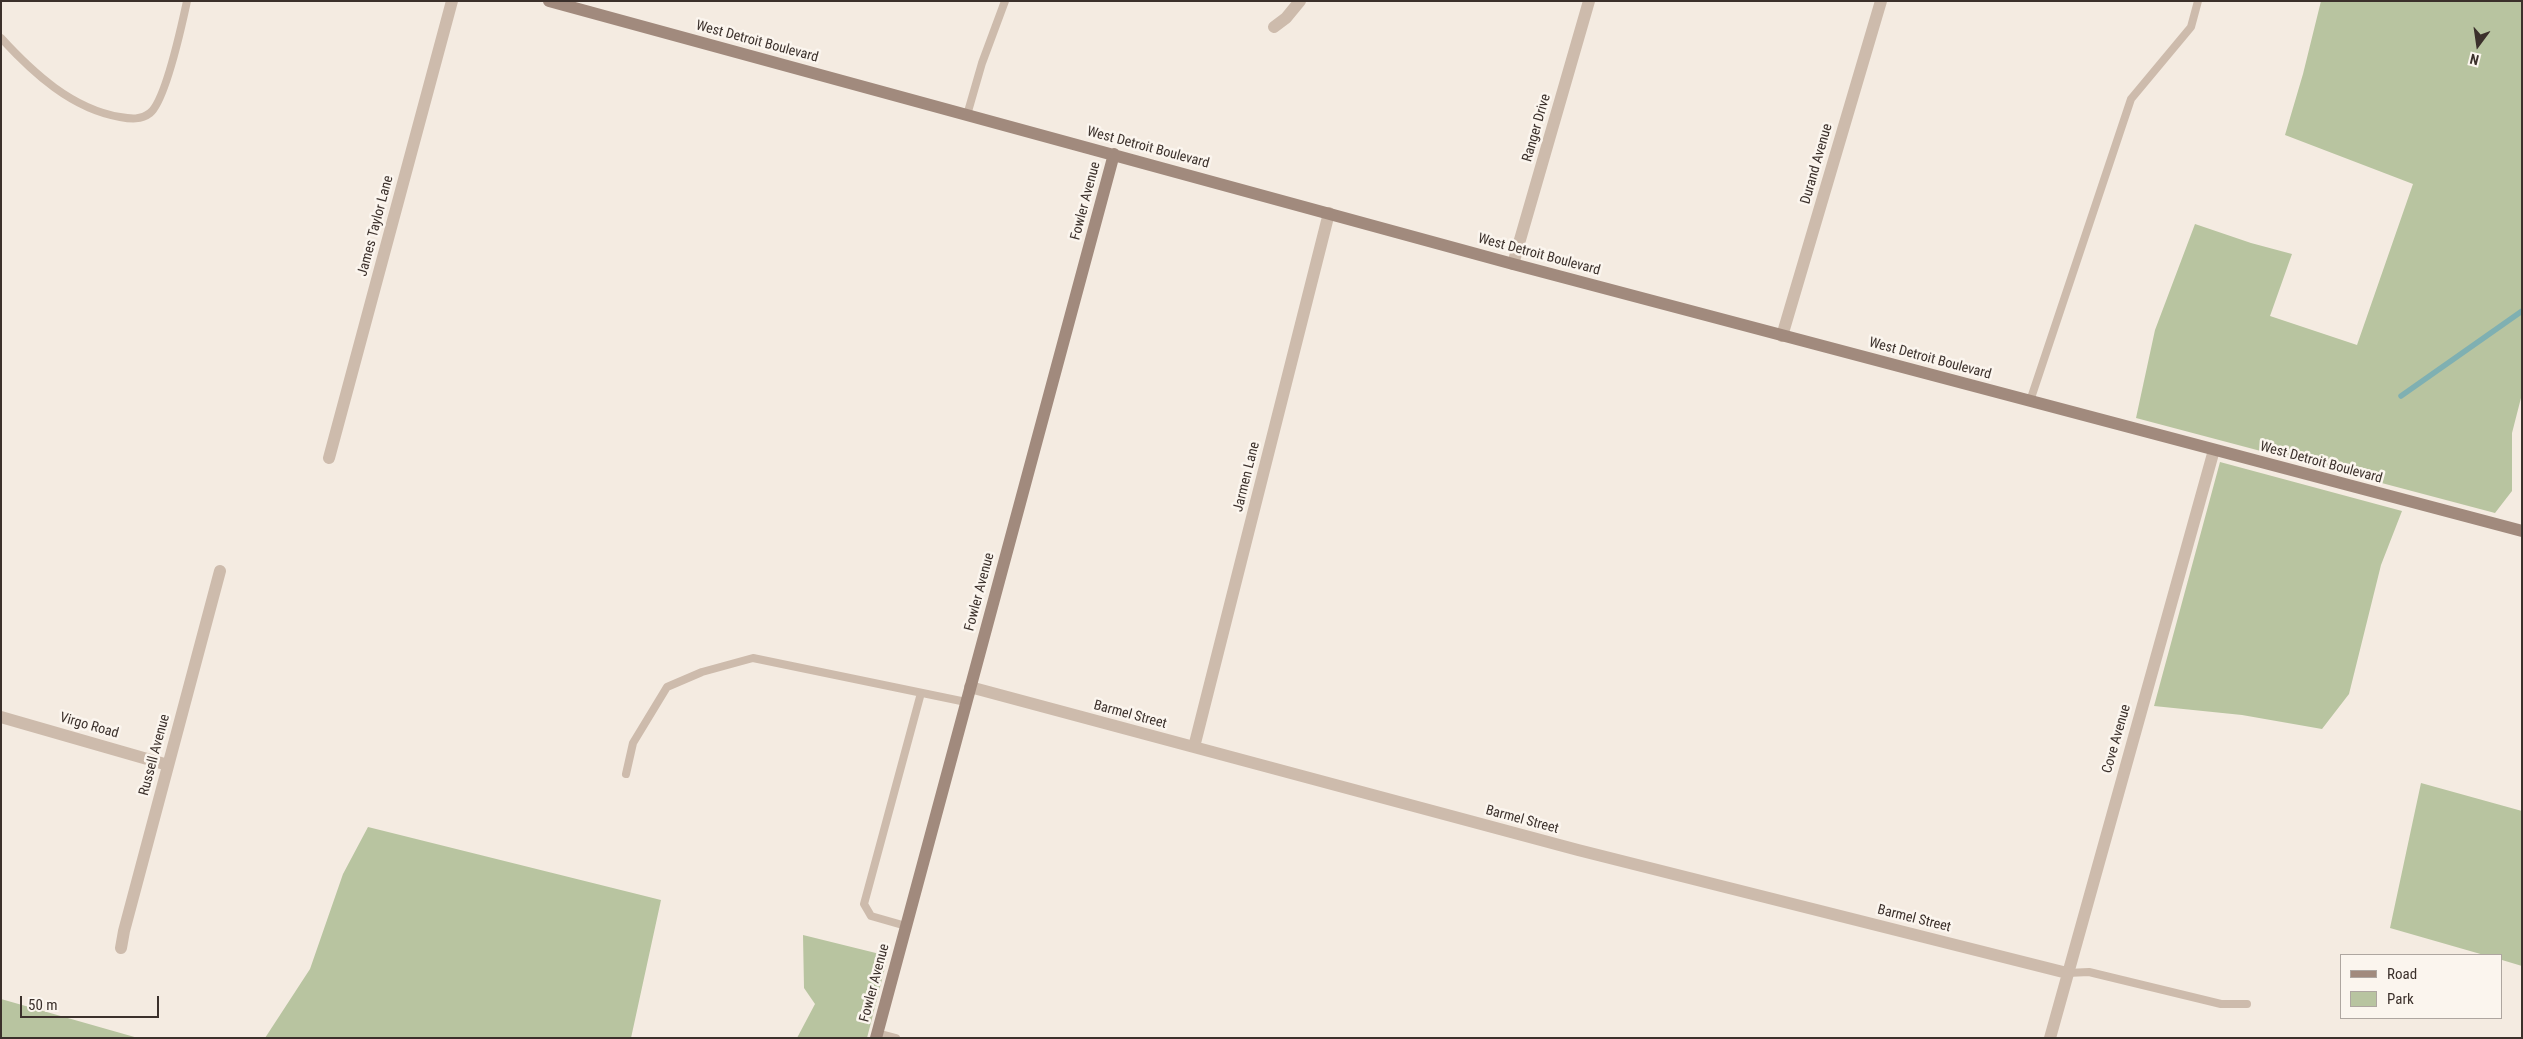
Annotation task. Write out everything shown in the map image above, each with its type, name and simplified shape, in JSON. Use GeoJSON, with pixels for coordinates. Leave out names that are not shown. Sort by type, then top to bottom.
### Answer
{"type":"FeatureCollection","features":[{"type":"Feature","properties":{"kind":"street","name":"James Taylor Lane"},"geometry":{"type":"LineString","coordinates":[[329,458],[452,1]]}},
{"type":"Feature","properties":{"kind":"street","name":"West Detroit Boulevard"},"geometry":{"type":"LineString","coordinates":[[549,1],[1513,264],[2522,531]]}},
{"type":"Feature","properties":{"kind":"street"},"geometry":{"type":"LineString","coordinates":[[1274,27],[1286,18],[1300,1]]}},
{"type":"Feature","properties":{"kind":"street","name":"Ranger Drive"},"geometry":{"type":"LineString","coordinates":[[1513,264],[1589,1]]}},
{"type":"Feature","properties":{"kind":"street","name":"Durand Avenue"},"geometry":{"type":"LineString","coordinates":[[1782,336],[1881,1]]}},
{"type":"Feature","properties":{"kind":"street","name":"Fowler Avenue"},"geometry":{"type":"LineString","coordinates":[[877,1035],[1114,154]]}},
{"type":"Feature","properties":{"kind":"street","name":"Jarmen Lane"},"geometry":{"type":"LineString","coordinates":[[1194,747],[1329,214]]}},
{"type":"Feature","properties":{"kind":"street","name":"Cove Avenue"},"geometry":{"type":"LineString","coordinates":[[2050,1038],[2214,450]]}},
{"type":"Feature","properties":{"kind":"street","name":"Russell Avenue"},"geometry":{"type":"LineString","coordinates":[[121,948],[220,571]]}},
{"type":"Feature","properties":{"kind":"street","name":"Barmel Street"},"geometry":{"type":"LineString","coordinates":[[970,687],[1578,850],[2067,973]]}},
{"type":"Feature","properties":{"kind":"street","name":"Virgo Road"},"geometry":{"type":"LineString","coordinates":[[1,716],[168,765]]}},
{"type":"Feature","properties":{"kind":"lane"},"geometry":{"type":"LineString","coordinates":[[1,38],[24,64],[64,94],[92,110],[136,119],[150,113],[159,101],[180,34],[187,1]]}},
{"type":"Feature","properties":{"kind":"lane"},"geometry":{"type":"LineString","coordinates":[[967,115],[982,63],[1005,1]]}},
{"type":"Feature","properties":{"kind":"lane"},"geometry":{"type":"LineString","coordinates":[[2030,401],[2131,99],[2191,27],[2198,1]]}},
{"type":"Feature","properties":{"kind":"lane"},"geometry":{"type":"LineString","coordinates":[[626,774],[633,743],[667,687],[702,672],[753,658],[966,702]]}},
{"type":"Feature","properties":{"kind":"lane"},"geometry":{"type":"LineString","coordinates":[[906,926],[871,916],[864,904],[921,692]]}},
{"type":"Feature","properties":{"kind":"lane"},"geometry":{"type":"LineString","coordinates":[[2067,973],[2089,972],[2221,1004],[2247,1004]]}},
{"type":"Feature","properties":{"kind":"lane"},"geometry":{"type":"LineString","coordinates":[[877,1035],[896,1038]]}},
{"type":"Feature","properties":{"kind":"green space"},"geometry":{"type":"Polygon","coordinates":[[[2321,1],[2522,1],[2522,394],[2512,433],[2512,491],[2495,513],[2136,418],[2155,330],[2195,224],[2251,243],[2292,254],[2270,316],[2357,345],[2413,184],[2285,135],[2303,74],[2321,1]]]}},
{"type":"Feature","properties":{"kind":"green space"},"geometry":{"type":"Polygon","coordinates":[[[2220,462],[2402,511],[2381,565],[2349,694],[2322,729],[2242,715],[2154,706],[2220,462]]]}},
{"type":"Feature","properties":{"kind":"green space"},"geometry":{"type":"Polygon","coordinates":[[[2421,783],[2522,811],[2522,966],[2503,960],[2503,954],[2481,954],[2390,928],[2421,783]]]}},
{"type":"Feature","properties":{"kind":"green space"},"geometry":{"type":"Polygon","coordinates":[[[368,827],[661,900],[631,1038],[265,1038],[310,969],[343,874],[368,827]]]}},
{"type":"Feature","properties":{"kind":"green space"},"geometry":{"type":"Polygon","coordinates":[[[803,935],[888,956],[867,1038],[797,1038],[815,1004],[804,988],[803,935]]]}},
{"type":"Feature","properties":{"kind":"green space"},"geometry":{"type":"Polygon","coordinates":[[[1,999],[138,1038],[1,1038],[1,999]]]}},
{"type":"Feature","properties":{"kind":"waterway"},"geometry":{"type":"LineString","coordinates":[[2401,396],[2522,311]]}}]}
